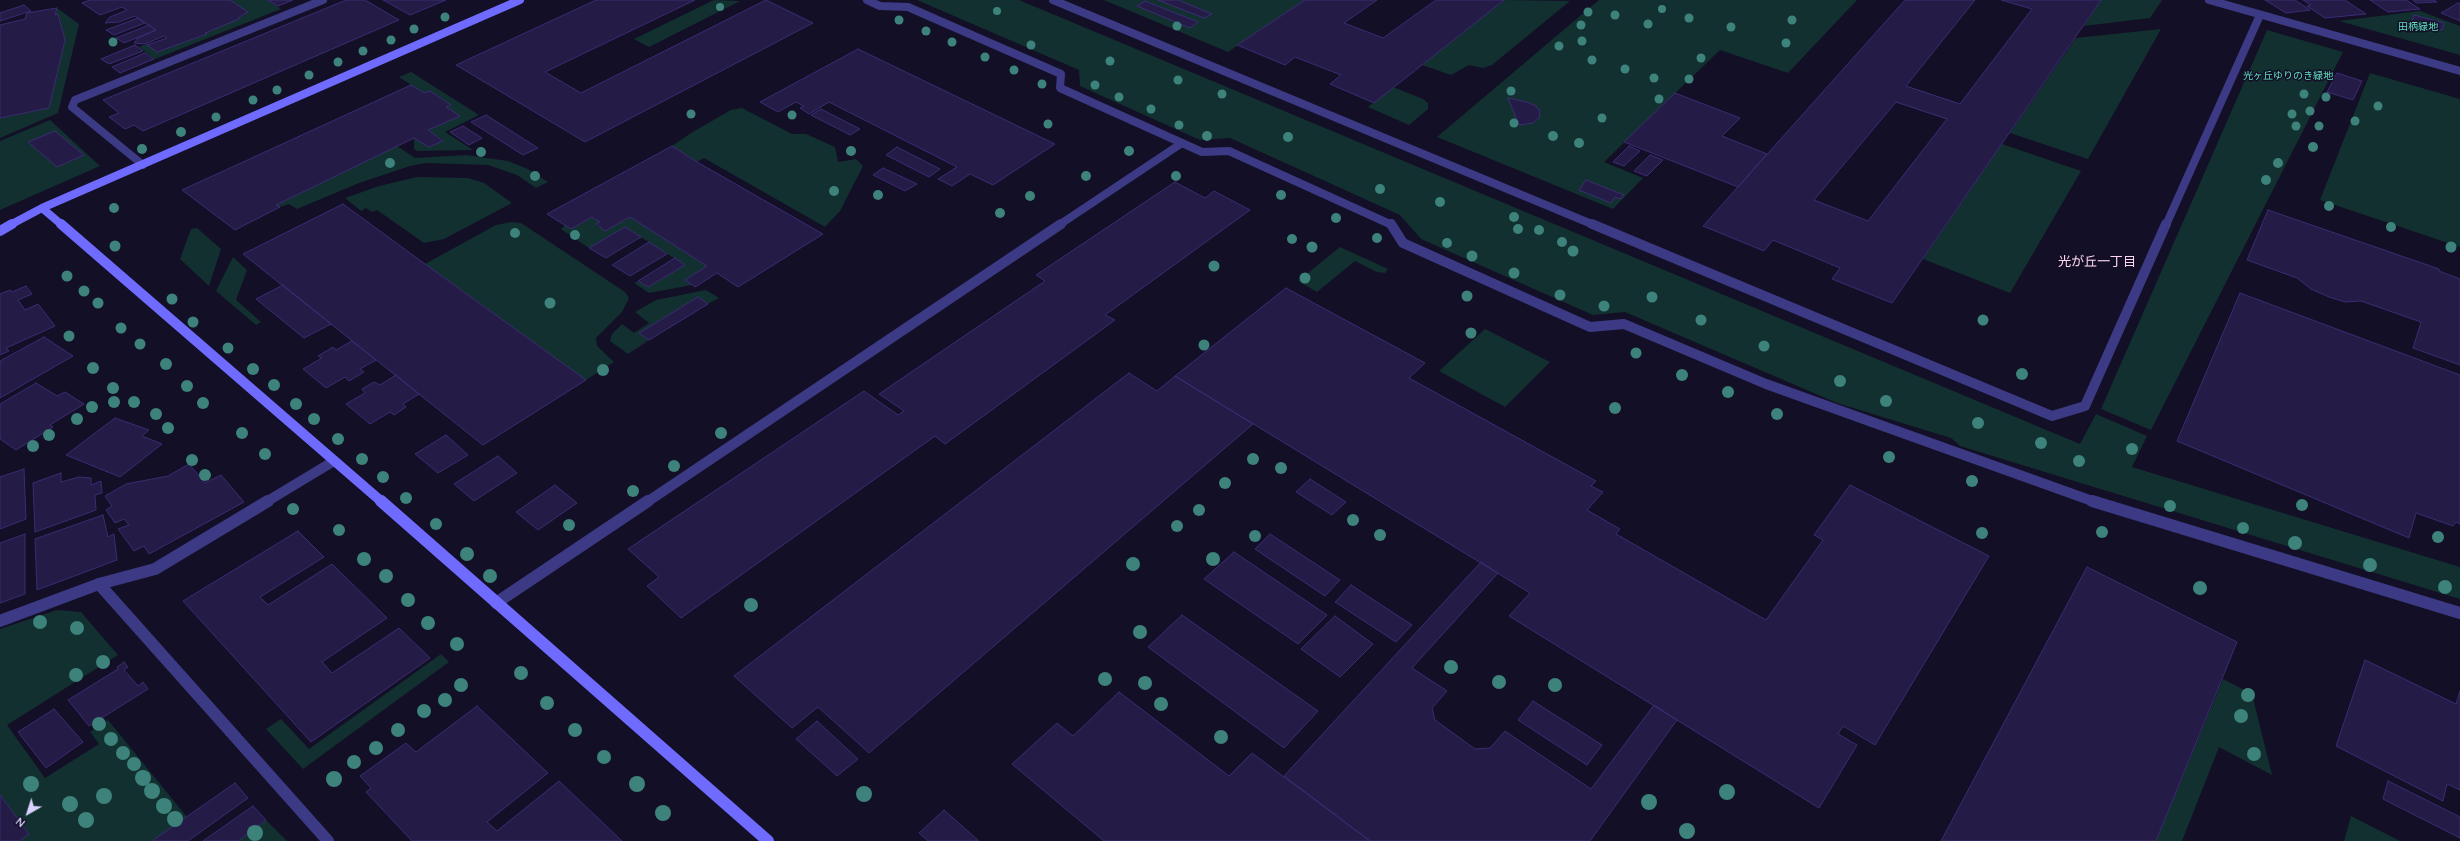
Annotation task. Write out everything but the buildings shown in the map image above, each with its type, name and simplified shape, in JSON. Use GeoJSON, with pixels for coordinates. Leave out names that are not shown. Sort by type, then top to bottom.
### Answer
{"type":"FeatureCollection","features":[{"type":"Feature","properties":{"kind":"street"},"geometry":{"type":"LineString","coordinates":[[142,165],[72,107],[75,100],[323,0]]}},
{"type":"Feature","properties":{"kind":"street"},"geometry":{"type":"LineString","coordinates":[[0,231],[42,208],[520,0]]}},
{"type":"Feature","properties":{"kind":"street"},"geometry":{"type":"LineString","coordinates":[[867,0],[880,6],[908,7],[1061,74],[1060,88],[1202,152],[1229,151],[1391,224],[1403,243],[1590,327],[1624,324],[1773,387],[2086,499],[2460,613]]}},
{"type":"Feature","properties":{"kind":"street"},"geometry":{"type":"LineString","coordinates":[[1053,0],[2052,416],[2085,406],[2260,15]]}},
{"type":"Feature","properties":{"kind":"street"},"geometry":{"type":"LineString","coordinates":[[2209,0],[2460,72]]}},
{"type":"Feature","properties":{"kind":"street"},"geometry":{"type":"LineString","coordinates":[[496,603],[1182,143]]}},
{"type":"Feature","properties":{"kind":"street"},"geometry":{"type":"LineString","coordinates":[[42,208],[334,461],[768,841]]}},
{"type":"Feature","properties":{"kind":"street"},"geometry":{"type":"LineString","coordinates":[[0,621],[99,584],[155,569],[334,461]]}},
{"type":"Feature","properties":{"kind":"street"},"geometry":{"type":"LineString","coordinates":[[99,584],[328,841]]}},
{"type":"Feature","properties":{"kind":"green space"},"geometry":{"type":"Polygon","coordinates":[[[230,0],[268,0],[281,9],[155,59],[139,47],[147,44],[157,52],[207,34],[205,33],[245,15],[230,0]]]}},
{"type":"Feature","properties":{"kind":"green space"},"geometry":{"type":"Polygon","coordinates":[[[714,0],[740,1],[649,47],[634,39],[714,0]]]}},
{"type":"Feature","properties":{"kind":"green space"},"geometry":{"type":"Polygon","coordinates":[[[917,0],[1019,0],[2080,444],[2096,414],[2147,436],[2132,467],[2460,567],[2460,599],[1960,446],[1951,438],[1837,403],[1625,312],[1593,315],[1421,239],[1400,215],[1230,138],[1200,140],[1080,86],[1079,70],[917,0]]]}},
{"type":"Feature","properties":{"kind":"green space"},"geometry":{"type":"Polygon","coordinates":[[[1104,0],[1305,0],[1228,52],[1104,0]]]}},
{"type":"Feature","properties":{"kind":"green space"},"geometry":{"type":"Polygon","coordinates":[[[1504,0],[1570,1],[1492,65],[1483,68],[1469,65],[1451,75],[1422,65],[1504,0]]]}},
{"type":"Feature","properties":{"kind":"green space"},"geometry":{"type":"Polygon","coordinates":[[[1599,0],[1857,0],[1788,73],[1720,50],[1604,162],[1643,178],[1613,209],[1437,137],[1599,0]]]}},
{"type":"Feature","properties":{"kind":"green space"},"geometry":{"type":"Polygon","coordinates":[[[2101,0],[2162,0],[2150,18],[2084,26],[2101,0]]]}},
{"type":"Feature","properties":{"kind":"green space"},"geometry":{"type":"Polygon","coordinates":[[[57,8],[79,24],[58,113],[0,138],[0,118],[49,108],[65,40],[58,14],[55,15],[57,8]]]}},
{"type":"Feature","properties":{"kind":"green space","name":"田柄緑地"},"geometry":{"type":"Polygon","coordinates":[[[2420,11],[2460,26],[2460,55],[2339,21],[2420,11]]]}},
{"type":"Feature","properties":{"kind":"green space"},"geometry":{"type":"Polygon","coordinates":[[[2161,29],[2088,159],[2010,133],[2076,38],[2161,29]]]}},
{"type":"Feature","properties":{"kind":"green space","name":"光ヶ丘ゆりのき緑地"},"geometry":{"type":"Polygon","coordinates":[[[2267,30],[2343,52],[2151,430],[2101,409],[2267,30]]]}},
{"type":"Feature","properties":{"kind":"green space"},"geometry":{"type":"Polygon","coordinates":[[[411,72],[479,115],[445,132],[473,150],[417,151],[414,149],[414,138],[429,147],[443,140],[428,130],[459,116],[446,107],[451,105],[430,91],[424,93],[399,77],[411,72]]]}},
{"type":"Feature","properties":{"kind":"green space"},"geometry":{"type":"Polygon","coordinates":[[[2370,73],[2460,99],[2460,247],[2320,200],[2370,73]]]}},
{"type":"Feature","properties":{"kind":"green space"},"geometry":{"type":"Polygon","coordinates":[[[1393,87],[1423,99],[1428,103],[1428,109],[1409,125],[1368,107],[1393,87]]]}},
{"type":"Feature","properties":{"kind":"green space"},"geometry":{"type":"Polygon","coordinates":[[[742,108],[792,134],[806,134],[835,147],[838,162],[856,159],[863,166],[840,211],[825,227],[704,158],[697,162],[672,146],[691,133],[731,110],[742,108]]]}},
{"type":"Feature","properties":{"kind":"green space"},"geometry":{"type":"Polygon","coordinates":[[[50,120],[100,166],[0,210],[0,141],[50,120]]]}},
{"type":"Feature","properties":{"kind":"green space"},"geometry":{"type":"Polygon","coordinates":[[[2002,144],[2081,171],[2010,293],[1923,259],[2002,144]]]}},
{"type":"Feature","properties":{"kind":"green space"},"geometry":{"type":"Polygon","coordinates":[[[397,146],[415,158],[466,155],[508,161],[528,169],[548,182],[536,188],[517,175],[488,165],[426,163],[410,166],[359,183],[297,209],[289,204],[280,207],[276,205],[397,146]]]}},
{"type":"Feature","properties":{"kind":"green space"},"geometry":{"type":"Polygon","coordinates":[[[417,177],[468,178],[484,183],[512,203],[444,239],[424,243],[377,210],[372,212],[366,208],[361,211],[345,198],[379,186],[417,177]]]}},
{"type":"Feature","properties":{"kind":"green space"},"geometry":{"type":"Polygon","coordinates":[[[592,217],[600,222],[596,225],[605,230],[630,217],[707,266],[685,280],[692,285],[649,293],[634,283],[638,281],[648,287],[685,265],[625,227],[589,248],[561,229],[565,225],[571,229],[592,217]]]}},
{"type":"Feature","properties":{"kind":"green space"},"geometry":{"type":"Polygon","coordinates":[[[511,222],[521,223],[625,292],[629,298],[622,312],[596,338],[597,346],[614,362],[586,380],[425,264],[496,225],[511,222]]]}},
{"type":"Feature","properties":{"kind":"green space"},"geometry":{"type":"Polygon","coordinates":[[[197,228],[221,249],[209,286],[180,259],[191,229],[197,228]]]}},
{"type":"Feature","properties":{"kind":"green space"},"geometry":{"type":"Polygon","coordinates":[[[1340,247],[1388,269],[1385,273],[1377,272],[1355,261],[1317,292],[1298,281],[1340,247]]]}},
{"type":"Feature","properties":{"kind":"green space"},"geometry":{"type":"Polygon","coordinates":[[[233,257],[247,270],[236,300],[261,322],[256,325],[216,291],[233,257]]]}},
{"type":"Feature","properties":{"kind":"green space"},"geometry":{"type":"Polygon","coordinates":[[[706,290],[719,298],[708,304],[698,297],[639,333],[649,340],[628,354],[610,341],[612,334],[622,324],[634,333],[649,323],[635,312],[656,300],[706,290]]]}},
{"type":"Feature","properties":{"kind":"green space"},"geometry":{"type":"Polygon","coordinates":[[[1485,329],[1550,362],[1505,407],[1439,371],[1485,329]]]}},
{"type":"Feature","properties":{"kind":"green space"},"geometry":{"type":"Polygon","coordinates":[[[57,610],[81,612],[118,655],[7,725],[45,778],[99,744],[90,732],[108,720],[187,817],[152,841],[19,841],[29,834],[0,795],[0,629],[57,610]]]}},
{"type":"Feature","properties":{"kind":"green space"},"geometry":{"type":"Polygon","coordinates":[[[441,654],[449,662],[303,769],[266,729],[281,719],[309,749],[441,654]]]}},
{"type":"Feature","properties":{"kind":"green space"},"geometry":{"type":"Polygon","coordinates":[[[2223,679],[2252,694],[2272,775],[2219,747],[2182,841],[2156,841],[2223,679]]]}},
{"type":"Feature","properties":{"kind":"green space"},"geometry":{"type":"Polygon","coordinates":[[[2351,816],[2400,841],[2344,841],[2351,816]]]}},
{"type":"Feature","properties":{"kind":"green space"},"geometry":{"type":"Polygon","coordinates":[[[266,820],[287,841],[238,841],[266,820]]]}},
{"type":"Feature","properties":{"kind":"district","name":"光が丘一丁目"},"geometry":{"type":"Point","coordinates":[2097,262]}}]}
